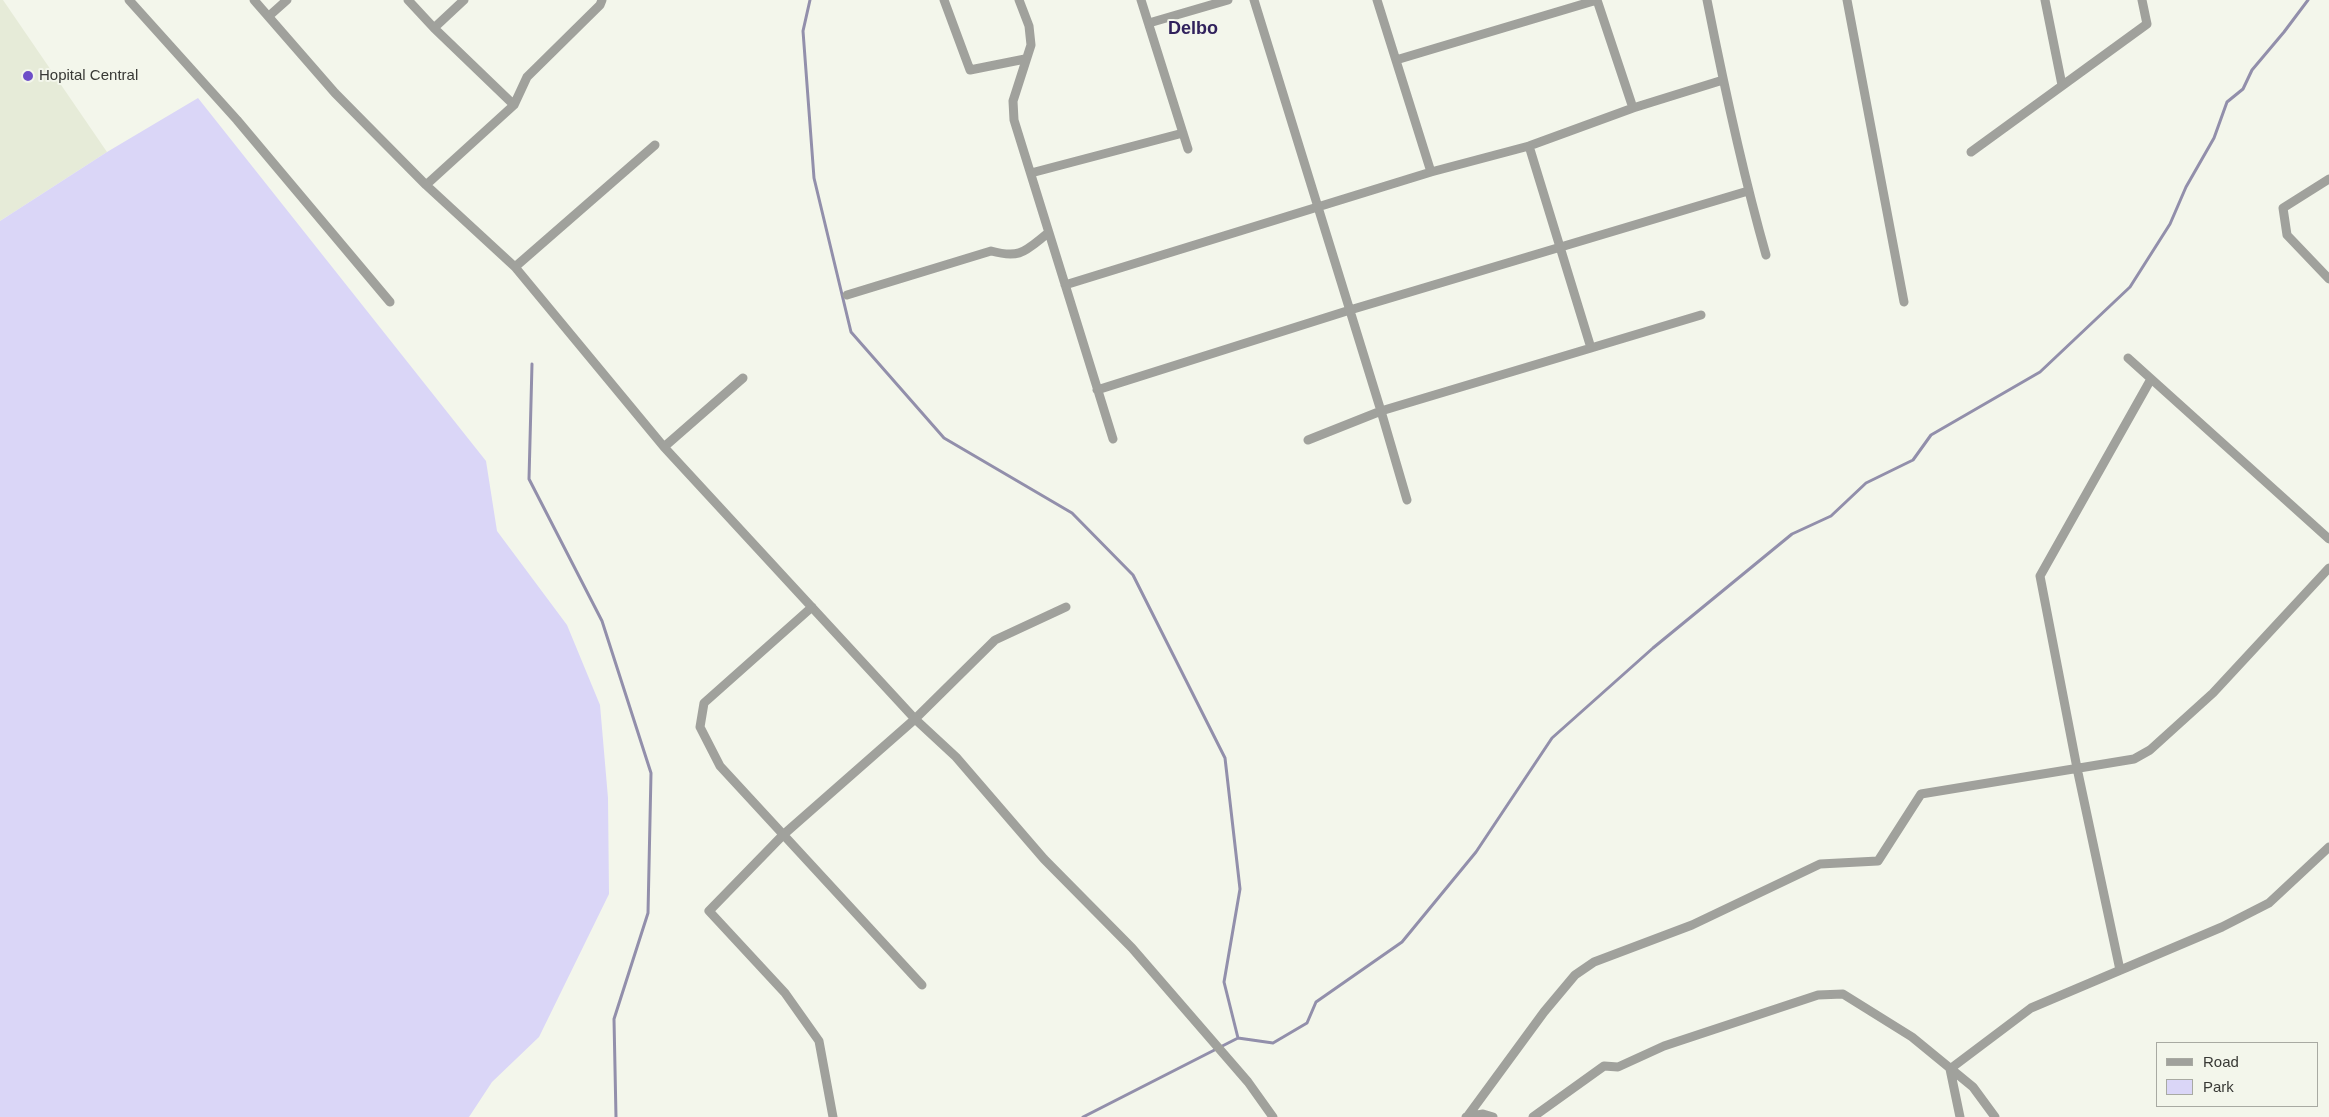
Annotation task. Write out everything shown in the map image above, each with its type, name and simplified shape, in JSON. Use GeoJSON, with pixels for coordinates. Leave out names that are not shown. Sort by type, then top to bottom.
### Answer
{"type":"FeatureCollection","features":[{"type":"Feature","properties":{"kind":"street"},"geometry":{"type":"LineString","coordinates":[[129,0],[237,120],[390,302]]}},
{"type":"Feature","properties":{"kind":"street"},"geometry":{"type":"LineString","coordinates":[[254,0],[335,93],[426,184],[515,267],[664,447],[915,719],[956,757],[1044,859],[1132,948],[1248,1082],[1273,1117]]}},
{"type":"Feature","properties":{"kind":"street"},"geometry":{"type":"LineString","coordinates":[[269,16],[286,0]]}},
{"type":"Feature","properties":{"kind":"street"},"geometry":{"type":"LineString","coordinates":[[408,0],[434,28],[514,105]]}},
{"type":"Feature","properties":{"kind":"street"},"geometry":{"type":"LineString","coordinates":[[434,28],[464,0]]}},
{"type":"Feature","properties":{"kind":"street"},"geometry":{"type":"LineString","coordinates":[[426,184],[514,105],[527,77],[600,5],[602,0]]}},
{"type":"Feature","properties":{"kind":"street"},"geometry":{"type":"LineString","coordinates":[[944,0],[970,70],[1026,59]]}},
{"type":"Feature","properties":{"kind":"street"},"geometry":{"type":"LineString","coordinates":[[1019,0],[1029,26],[1030,45],[1013,101],[1014,120],[1113,439]]}},
{"type":"Feature","properties":{"kind":"street"},"geometry":{"type":"LineString","coordinates":[[1140,0],[1188,149]]}},
{"type":"Feature","properties":{"kind":"street"},"geometry":{"type":"LineString","coordinates":[[1148,23],[1228,0]]}},
{"type":"Feature","properties":{"kind":"street"},"geometry":{"type":"LineString","coordinates":[[1254,0],[1407,500]]}},
{"type":"Feature","properties":{"kind":"street"},"geometry":{"type":"LineString","coordinates":[[1377,0],[1431,172]]}},
{"type":"Feature","properties":{"kind":"street"},"geometry":{"type":"LineString","coordinates":[[1396,60],[1597,0],[1633,108]]}},
{"type":"Feature","properties":{"kind":"street"},"geometry":{"type":"LineString","coordinates":[[1708,0],[1723,80],[1748,191],[1766,255]]}},
{"type":"Feature","properties":{"kind":"street"},"geometry":{"type":"LineString","coordinates":[[1847,0],[1904,302]]}},
{"type":"Feature","properties":{"kind":"street"},"geometry":{"type":"LineString","coordinates":[[2045,0],[2062,85]]}},
{"type":"Feature","properties":{"kind":"street"},"geometry":{"type":"LineString","coordinates":[[1971,152],[2147,24],[2142,0]]}},
{"type":"Feature","properties":{"kind":"street"},"geometry":{"type":"LineString","coordinates":[[1065,285],[1431,172],[1529,146],[1633,108],[1723,80]]}},
{"type":"Feature","properties":{"kind":"street"},"geometry":{"type":"LineString","coordinates":[[1030,174],[1182,133]]}},
{"type":"Feature","properties":{"kind":"street"},"geometry":{"type":"LineString","coordinates":[[515,267],[655,144]]}},
{"type":"Feature","properties":{"kind":"street"},"geometry":{"type":"LineString","coordinates":[[1529,146],[1591,348]]}},
{"type":"Feature","properties":{"kind":"street"},"geometry":{"type":"LineString","coordinates":[[2329,179],[2283,208],[2287,235],[2329,279]]}},
{"type":"Feature","properties":{"kind":"street"},"geometry":{"type":"LineString","coordinates":[[1098,390],[1350,310],[1748,191]]}},
{"type":"Feature","properties":{"kind":"street"},"geometry":{"type":"LineString","coordinates":[[847,295],[991,250],[1009,255],[1023,252],[1048,233]]}},
{"type":"Feature","properties":{"kind":"street"},"geometry":{"type":"LineString","coordinates":[[1308,440],[1381,411],[1701,315]]}},
{"type":"Feature","properties":{"kind":"street"},"geometry":{"type":"LineString","coordinates":[[2128,358],[2329,539]]}},
{"type":"Feature","properties":{"kind":"street"},"geometry":{"type":"LineString","coordinates":[[664,447],[743,378]]}},
{"type":"Feature","properties":{"kind":"street"},"geometry":{"type":"LineString","coordinates":[[2120,970],[2077,768],[2040,576],[2151,378]]}},
{"type":"Feature","properties":{"kind":"street"},"geometry":{"type":"LineString","coordinates":[[1466,1117],[1574,975],[1594,962],[1692,925],[1820,864],[1878,861],[1921,794],[2134,759],[2150,750],[2214,692],[2329,568]]}},
{"type":"Feature","properties":{"kind":"street"},"geometry":{"type":"LineString","coordinates":[[812,607],[704,703],[700,727],[720,766],[922,985]]}},
{"type":"Feature","properties":{"kind":"street"},"geometry":{"type":"LineString","coordinates":[[833,1117],[818,1041],[785,993],[709,911],[783,835],[915,719],[995,640],[1066,607]]}},
{"type":"Feature","properties":{"kind":"street"},"geometry":{"type":"LineString","coordinates":[[1950,1069],[2031,1008],[2222,927],[2269,903],[2329,847]]}},
{"type":"Feature","properties":{"kind":"street"},"geometry":{"type":"LineString","coordinates":[[1533,1117],[1604,1066],[1618,1067],[1664,1046],[1818,995],[1843,994],[1912,1037],[1973,1087],[1995,1117]]}},
{"type":"Feature","properties":{"kind":"street"},"geometry":{"type":"LineString","coordinates":[[1950,1069],[1960,1117]]}},
{"type":"Feature","properties":{"kind":"street"},"geometry":{"type":"LineString","coordinates":[[1466,1117],[1483,1114],[1493,1117]]}},
{"type":"Feature","properties":{"kind":"shaded area","name":"Hopital Central"},"geometry":{"type":"Polygon","coordinates":[[[0,0],[3,0],[107,152],[0,221],[0,0]]]}},
{"type":"Feature","properties":{"kind":"green space"},"geometry":{"type":"Polygon","coordinates":[[[198,98],[486,461],[497,531],[567,625],[600,705],[608,798],[609,894],[539,1037],[492,1082],[469,1117],[0,1117],[0,221],[107,152],[198,98]]]}},
{"type":"Feature","properties":{"kind":"waterway"},"geometry":{"type":"LineString","coordinates":[[810,0],[803,31],[814,178],[851,332],[944,438],[1072,513],[1133,575],[1225,758],[1240,889],[1224,982],[1238,1038]]}},
{"type":"Feature","properties":{"kind":"waterway"},"geometry":{"type":"LineString","coordinates":[[1083,1117],[1238,1038],[1273,1043],[1307,1023],[1316,1002],[1402,942],[1476,852],[1552,738],[1653,648],[1792,534],[1831,516],[1866,483],[1913,460],[1931,435],[2040,372],[2130,287],[2170,224],[2186,187],[2214,138],[2227,102],[2243,89],[2252,70],[2308,0]]}},
{"type":"Feature","properties":{"kind":"waterway"},"geometry":{"type":"LineString","coordinates":[[532,364],[529,479],[602,621],[651,773],[648,913],[614,1019],[616,1117]]}},
{"type":"Feature","properties":{"kind":"place","name":"Hopital Central"},"geometry":{"type":"Point","coordinates":[28,76]}},
{"type":"Feature","properties":{"kind":"district","name":"Delbo"},"geometry":{"type":"Point","coordinates":[1193,29]}}]}
